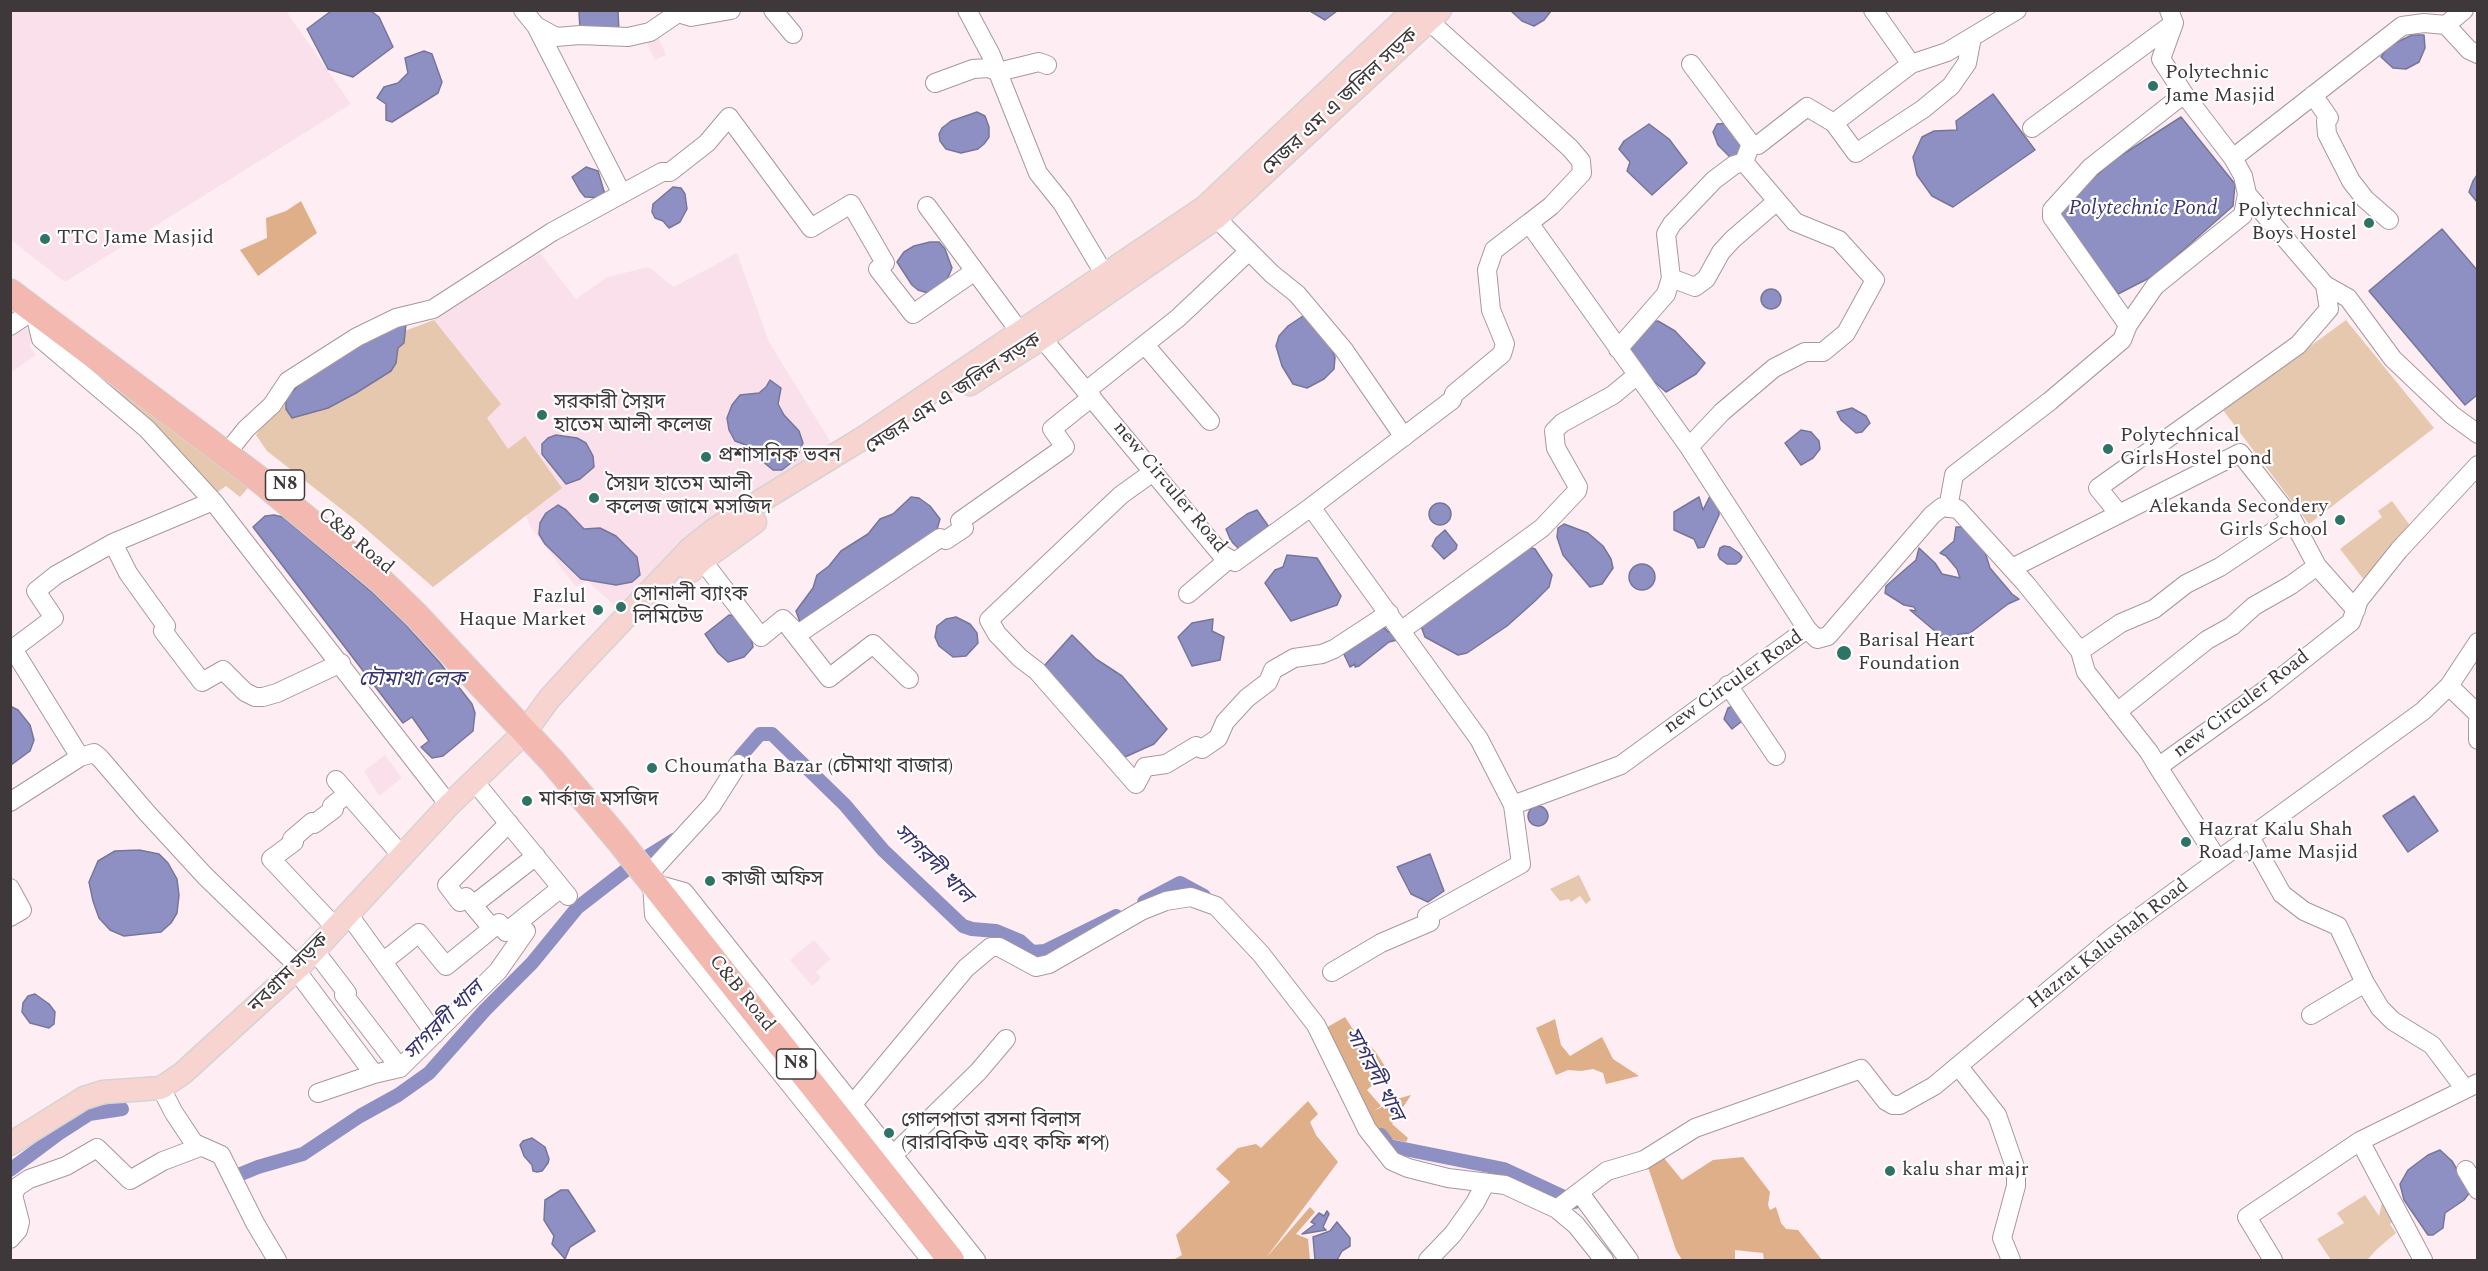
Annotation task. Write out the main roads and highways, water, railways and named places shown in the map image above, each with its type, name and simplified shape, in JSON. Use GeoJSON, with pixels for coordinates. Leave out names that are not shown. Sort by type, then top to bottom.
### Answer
{"type":"FeatureCollection","features":[{"type":"Feature","properties":{"kind":"highway","name":"C&B Road"},"geometry":{"type":"LineString","coordinates":[[10,274],[234,444],[388,567],[428,607],[525,732]]}},
{"type":"Feature","properties":{"kind":"highway","name":"C&B Road"},"geometry":{"type":"LineString","coordinates":[[10,292],[260,480],[380,580],[416,615],[553,762],[621,843],[951,1260]]}},
{"type":"Feature","properties":{"kind":"main road","name":"মেজর এম এ জলিল সড়ক"},"geometry":{"type":"LineString","coordinates":[[525,732],[549,699],[596,648],[690,549],[715,529],[863,438],[1020,332],[1216,218],[1425,13]]}},
{"type":"Feature","properties":{"kind":"main road","name":"মেজর এম এ জলিল সড়ক"},"geometry":{"type":"LineString","coordinates":[[525,732],[557,710],[702,560],[736,533],[1042,338],[1205,207],[1425,13]]}},
{"type":"Feature","properties":{"kind":"main road","name":"নবগ্রাম সড়ক"},"geometry":{"type":"LineString","coordinates":[[10,1144],[84,1098],[103,1092],[161,1088],[207,1053],[298,969],[449,805],[525,732]]}},
{"type":"Feature","properties":{"kind":"water"},"geometry":{"type":"Polygon","coordinates":[[[331,11],[371,11],[379,17],[393,47],[353,77],[328,69],[307,29],[331,11]]]}},
{"type":"Feature","properties":{"kind":"water"},"geometry":{"type":"Polygon","coordinates":[[[579,11],[618,11],[619,33],[580,30],[579,11]]]}},
{"type":"Feature","properties":{"kind":"water"},"geometry":{"type":"Polygon","coordinates":[[[1310,11],[1337,11],[1325,20],[1310,11]]]}},
{"type":"Feature","properties":{"kind":"water"},"geometry":{"type":"Polygon","coordinates":[[[1511,11],[1551,11],[1544,20],[1534,26],[1522,21],[1511,11]]]}},
{"type":"Feature","properties":{"kind":"water"},"geometry":{"type":"Polygon","coordinates":[[[2412,35],[2424,35],[2425,48],[2419,62],[2406,69],[2393,68],[2381,57],[2389,46],[2412,35]]]}},
{"type":"Feature","properties":{"kind":"water"},"geometry":{"type":"Polygon","coordinates":[[[424,51],[432,54],[442,82],[438,93],[392,122],[386,120],[386,104],[377,98],[384,87],[398,83],[408,73],[405,58],[424,51]]]}},
{"type":"Feature","properties":{"kind":"water"},"geometry":{"type":"Polygon","coordinates":[[[1993,94],[2035,150],[1953,207],[1932,196],[1917,175],[1913,157],[1922,137],[1934,131],[1957,130],[1956,121],[1993,94]]]}},
{"type":"Feature","properties":{"kind":"water"},"geometry":{"type":"Polygon","coordinates":[[[977,112],[985,116],[989,127],[989,137],[984,144],[978,149],[961,153],[946,149],[940,141],[939,134],[942,128],[951,121],[977,112]]]}},
{"type":"Feature","properties":{"kind":"water","name":"Polytechnic Pond"},"geometry":{"type":"Polygon","coordinates":[[[2181,117],[2235,184],[2233,206],[2155,275],[2118,294],[2060,215],[2063,205],[2114,160],[2181,117]]]}},
{"type":"Feature","properties":{"kind":"water"},"geometry":{"type":"Polygon","coordinates":[[[1731,123],[1740,131],[1743,154],[1733,160],[1718,145],[1713,132],[1717,124],[1731,123]]]}},
{"type":"Feature","properties":{"kind":"water"},"geometry":{"type":"Polygon","coordinates":[[[1649,124],[1669,139],[1687,163],[1652,195],[1627,171],[1630,162],[1619,149],[1624,141],[1649,124]]]}},
{"type":"Feature","properties":{"kind":"water"},"geometry":{"type":"Polygon","coordinates":[[[586,167],[598,171],[606,198],[585,197],[580,191],[572,177],[586,167]]]}},
{"type":"Feature","properties":{"kind":"water"},"geometry":{"type":"Polygon","coordinates":[[[2477,175],[2477,202],[2469,192],[2477,175]]]}},
{"type":"Feature","properties":{"kind":"water"},"geometry":{"type":"Polygon","coordinates":[[[673,187],[681,188],[685,194],[687,209],[680,222],[669,228],[663,221],[655,218],[652,212],[653,204],[673,187]]]}},
{"type":"Feature","properties":{"kind":"water"},"geometry":{"type":"Polygon","coordinates":[[[2442,229],[2477,270],[2477,395],[2465,405],[2369,291],[2442,229]]]}},
{"type":"Feature","properties":{"kind":"water"},"geometry":{"type":"Polygon","coordinates":[[[939,242],[945,249],[952,268],[946,282],[928,293],[912,285],[897,262],[904,252],[914,246],[939,242]]]}},
{"type":"Feature","properties":{"kind":"water"},"geometry":{"type":"Polygon","coordinates":[[[1771,289],[1778,292],[1781,299],[1778,306],[1771,309],[1764,306],[1761,299],[1764,292],[1771,289]]]}},
{"type":"Feature","properties":{"kind":"water"},"geometry":{"type":"Polygon","coordinates":[[[1303,316],[1312,321],[1335,357],[1334,369],[1324,379],[1307,388],[1293,384],[1282,366],[1276,346],[1279,336],[1288,326],[1303,316]]]}},
{"type":"Feature","properties":{"kind":"water"},"geometry":{"type":"Polygon","coordinates":[[[1658,321],[1675,331],[1705,363],[1696,374],[1666,392],[1650,378],[1629,348],[1651,322],[1658,321]]]}},
{"type":"Feature","properties":{"kind":"water"},"geometry":{"type":"Polygon","coordinates":[[[406,323],[404,343],[398,348],[396,363],[391,371],[328,408],[292,418],[286,409],[286,398],[303,381],[379,333],[406,323]]]}},
{"type":"Feature","properties":{"kind":"water"},"geometry":{"type":"Polygon","coordinates":[[[770,380],[781,388],[778,404],[784,415],[799,431],[803,443],[796,459],[782,470],[773,470],[762,461],[754,448],[735,441],[729,430],[727,418],[732,405],[740,395],[759,393],[770,380]]]}},
{"type":"Feature","properties":{"kind":"water"},"geometry":{"type":"Polygon","coordinates":[[[1852,408],[1866,416],[1870,423],[1862,432],[1856,433],[1841,420],[1837,412],[1852,408]]]}},
{"type":"Feature","properties":{"kind":"water"},"geometry":{"type":"Polygon","coordinates":[[[1801,430],[1811,432],[1819,441],[1820,449],[1813,458],[1801,465],[1785,443],[1801,430]]]}},
{"type":"Feature","properties":{"kind":"water"},"geometry":{"type":"Polygon","coordinates":[[[556,435],[577,438],[586,443],[593,456],[594,467],[580,479],[566,484],[542,454],[542,444],[548,438],[556,435]]]}},
{"type":"Feature","properties":{"kind":"water"},"geometry":{"type":"Polygon","coordinates":[[[1710,496],[1719,506],[1719,515],[1704,547],[1698,548],[1694,539],[1674,530],[1674,512],[1699,497],[1703,510],[1710,496]]]}},
{"type":"Feature","properties":{"kind":"water"},"geometry":{"type":"Polygon","coordinates":[[[911,497],[919,498],[930,506],[940,519],[936,533],[800,622],[796,611],[813,588],[817,575],[829,566],[841,551],[868,534],[880,519],[893,514],[911,497]]]}},
{"type":"Feature","properties":{"kind":"water"},"geometry":{"type":"Polygon","coordinates":[[[1440,503],[1448,506],[1451,514],[1448,522],[1440,525],[1432,522],[1429,514],[1432,506],[1440,503]]]}},
{"type":"Feature","properties":{"kind":"water"},"geometry":{"type":"Polygon","coordinates":[[[558,505],[584,529],[600,528],[616,536],[637,557],[640,575],[632,582],[616,585],[581,579],[545,544],[539,534],[540,523],[546,513],[558,505]]]}},
{"type":"Feature","properties":{"kind":"water"},"geometry":{"type":"Polygon","coordinates":[[[1257,510],[1271,530],[1242,552],[1231,541],[1226,529],[1247,514],[1257,510]]]}},
{"type":"Feature","properties":{"kind":"water","name":"চৌমাথা লেক"},"geometry":{"type":"Polygon","coordinates":[[[265,516],[283,517],[374,594],[440,663],[472,704],[475,713],[473,731],[443,756],[432,758],[421,747],[429,741],[412,717],[403,723],[253,527],[265,516]]]}},
{"type":"Feature","properties":{"kind":"water"},"geometry":{"type":"Polygon","coordinates":[[[1564,524],[1588,533],[1603,546],[1611,559],[1613,568],[1602,584],[1590,587],[1563,555],[1557,537],[1558,528],[1564,524]]]}},
{"type":"Feature","properties":{"kind":"water"},"geometry":{"type":"Polygon","coordinates":[[[1956,527],[1962,527],[1984,549],[1990,568],[2019,599],[2008,604],[1970,633],[1959,634],[1954,638],[1942,637],[1910,610],[1916,611],[1914,607],[1904,605],[1885,593],[1886,586],[1916,560],[1919,548],[1935,563],[1942,574],[1960,578],[1957,569],[1946,556],[1940,553],[1954,541],[1956,527]]]}},
{"type":"Feature","properties":{"kind":"water"},"geometry":{"type":"Polygon","coordinates":[[[1445,530],[1457,545],[1456,549],[1444,559],[1432,546],[1436,538],[1445,530]]]}},
{"type":"Feature","properties":{"kind":"water"},"geometry":{"type":"Polygon","coordinates":[[[1724,546],[1739,553],[1742,557],[1740,561],[1736,564],[1727,564],[1720,559],[1718,555],[1720,548],[1724,546]]]}},
{"type":"Feature","properties":{"kind":"water"},"geometry":{"type":"Polygon","coordinates":[[[1528,547],[1535,549],[1552,575],[1549,587],[1507,626],[1467,653],[1458,655],[1425,637],[1421,626],[1528,547]]]}},
{"type":"Feature","properties":{"kind":"water"},"geometry":{"type":"Polygon","coordinates":[[[1287,555],[1317,558],[1341,596],[1337,605],[1291,621],[1265,583],[1275,570],[1283,567],[1287,555]]]}},
{"type":"Feature","properties":{"kind":"water"},"geometry":{"type":"Polygon","coordinates":[[[1642,564],[1651,568],[1655,577],[1651,586],[1642,590],[1633,586],[1629,577],[1633,568],[1642,564]]]}},
{"type":"Feature","properties":{"kind":"water"},"geometry":{"type":"Polygon","coordinates":[[[729,615],[735,616],[750,633],[753,647],[744,657],[728,662],[718,653],[705,634],[729,615]]]}},
{"type":"Feature","properties":{"kind":"water"},"geometry":{"type":"Polygon","coordinates":[[[956,617],[970,624],[977,633],[978,643],[966,656],[953,657],[939,646],[935,637],[937,626],[946,619],[956,617]]]}},
{"type":"Feature","properties":{"kind":"water"},"geometry":{"type":"Polygon","coordinates":[[[1213,619],[1212,631],[1224,637],[1220,660],[1192,666],[1178,637],[1192,623],[1213,619]]]}},
{"type":"Feature","properties":{"kind":"water"},"geometry":{"type":"Polygon","coordinates":[[[1384,627],[1388,632],[1395,630],[1397,640],[1389,642],[1359,666],[1355,667],[1355,664],[1350,667],[1341,648],[1384,627]]]}},
{"type":"Feature","properties":{"kind":"water"},"geometry":{"type":"Polygon","coordinates":[[[1072,635],[1096,659],[1122,676],[1167,729],[1154,744],[1125,757],[1066,695],[1044,666],[1072,635]]]}},
{"type":"Feature","properties":{"kind":"water"},"geometry":{"type":"Polygon","coordinates":[[[1736,705],[1746,718],[1732,729],[1724,719],[1728,708],[1736,705]]]}},
{"type":"Feature","properties":{"kind":"water"},"geometry":{"type":"Polygon","coordinates":[[[10,706],[18,710],[30,725],[34,740],[30,751],[11,765],[10,706]]]}},
{"type":"Feature","properties":{"kind":"water"},"geometry":{"type":"Polygon","coordinates":[[[2414,796],[2438,831],[2408,852],[2383,816],[2414,796]]]}},
{"type":"Feature","properties":{"kind":"water"},"geometry":{"type":"Polygon","coordinates":[[[1538,806],[1545,809],[1548,816],[1545,823],[1538,826],[1531,823],[1528,816],[1531,809],[1538,806]]]}},
{"type":"Feature","properties":{"kind":"water"},"geometry":{"type":"Polygon","coordinates":[[[139,850],[159,854],[168,863],[177,879],[179,895],[177,913],[171,923],[161,932],[124,936],[110,930],[99,918],[89,882],[98,861],[115,851],[139,850]]]}},
{"type":"Feature","properties":{"kind":"water"},"geometry":{"type":"Polygon","coordinates":[[[1430,854],[1444,891],[1428,902],[1411,894],[1397,867],[1430,854]]]}},
{"type":"Feature","properties":{"kind":"water"},"geometry":{"type":"Polygon","coordinates":[[[35,994],[49,1004],[55,1012],[54,1024],[49,1028],[30,1023],[22,1012],[23,1003],[28,996],[35,994]]]}},
{"type":"Feature","properties":{"kind":"water"},"geometry":{"type":"Polygon","coordinates":[[[532,1138],[545,1147],[549,1159],[542,1171],[533,1171],[520,1145],[523,1141],[532,1138]]]}},
{"type":"Feature","properties":{"kind":"water"},"geometry":{"type":"Polygon","coordinates":[[[2440,1150],[2452,1161],[2470,1192],[2464,1200],[2445,1213],[2443,1228],[2433,1235],[2428,1235],[2404,1200],[2400,1184],[2408,1170],[2428,1155],[2440,1150]]]}},
{"type":"Feature","properties":{"kind":"water"},"geometry":{"type":"Polygon","coordinates":[[[561,1190],[568,1190],[595,1231],[570,1247],[565,1259],[552,1244],[554,1236],[544,1220],[545,1200],[561,1190]]]}},
{"type":"Feature","properties":{"kind":"water"},"geometry":{"type":"Polygon","coordinates":[[[1327,1211],[1329,1214],[1323,1227],[1326,1230],[1302,1234],[1315,1224],[1311,1222],[1319,1213],[1324,1216],[1327,1211]]]}},
{"type":"Feature","properties":{"kind":"water"},"geometry":{"type":"Polygon","coordinates":[[[1337,1222],[1350,1238],[1350,1246],[1342,1251],[1337,1260],[1315,1260],[1313,1237],[1330,1231],[1337,1222]]]}},
{"type":"Feature","properties":{"kind":"waterway","name":"সাগরদী খাল"},"geometry":{"type":"LineString","coordinates":[[733,771],[741,756],[760,734],[772,734],[845,805],[883,850],[963,926],[996,931],[1020,941],[1032,952],[1045,951],[1116,916]]}},
{"type":"Feature","properties":{"kind":"waterway","name":"সাগরদী খাল"},"geometry":{"type":"LineString","coordinates":[[236,1176],[303,1154],[429,1073],[485,1010],[532,963],[577,908],[626,870],[674,840]]}},
{"type":"Feature","properties":{"kind":"waterway","name":"সাগরদী খাল"},"geometry":{"type":"LineString","coordinates":[[1144,902],[1180,883],[1204,896]]}},
{"type":"Feature","properties":{"kind":"waterway"},"geometry":{"type":"LineString","coordinates":[[10,1170],[89,1114],[122,1109]]}},
{"type":"Feature","properties":{"kind":"waterway","name":"সাগরদী খাল"},"geometry":{"type":"LineString","coordinates":[[1381,1135],[1389,1146],[1504,1169],[1575,1202]]}},
{"type":"Feature","properties":{"kind":"place","name":"Polytechnic Jame Masjid"},"geometry":{"type":"Point","coordinates":[2153,86]}},
{"type":"Feature","properties":{"kind":"place","name":"Polytechnical Boys Hostel"},"geometry":{"type":"Point","coordinates":[2369,223]}},
{"type":"Feature","properties":{"kind":"place","name":"TTC Jame Masjid"},"geometry":{"type":"Point","coordinates":[45,239]}},
{"type":"Feature","properties":{"kind":"place","name":"সরকারী সৈয়দ হাতেম আলী কলেজ"},"geometry":{"type":"Point","coordinates":[542,415]}},
{"type":"Feature","properties":{"kind":"place","name":"Polytechnical GirlsHostel pond"},"geometry":{"type":"Point","coordinates":[2108,449]}},
{"type":"Feature","properties":{"kind":"place","name":"প্রশাসনিক ভবন"},"geometry":{"type":"Point","coordinates":[706,457]}},
{"type":"Feature","properties":{"kind":"place","name":"সৈয়দ হাতেম আলী কলেজ জামে মসজিদ"},"geometry":{"type":"Point","coordinates":[594,498]}},
{"type":"Feature","properties":{"kind":"place","name":"Alekanda Secondery Girls School"},"geometry":{"type":"Point","coordinates":[2340,520]}},
{"type":"Feature","properties":{"kind":"place","name":"সোনালী ব্যাংক লিমিটেড"},"geometry":{"type":"Point","coordinates":[621,607]}},
{"type":"Feature","properties":{"kind":"place","name":"Fazlul Haque Market"},"geometry":{"type":"Point","coordinates":[598,610]}},
{"type":"Feature","properties":{"kind":"place","name":"Barisal Heart Foundation"},"geometry":{"type":"Point","coordinates":[1844,653]}},
{"type":"Feature","properties":{"kind":"place","name":"Choumatha Bazar (চৌমাথা বাজার)"},"geometry":{"type":"Point","coordinates":[652,768]}},
{"type":"Feature","properties":{"kind":"place","name":"মার্কাজ মসজিদ"},"geometry":{"type":"Point","coordinates":[527,801]}},
{"type":"Feature","properties":{"kind":"place","name":"Hazrat Kalu Shah Road Jame Masjid"},"geometry":{"type":"Point","coordinates":[2186,842]}},
{"type":"Feature","properties":{"kind":"place","name":"কাজী অফিস"},"geometry":{"type":"Point","coordinates":[710,881]}},
{"type":"Feature","properties":{"kind":"place","name":"গোলপাতা রসনা বিলাস (বারবিকিউ এবং কফি শপ)"},"geometry":{"type":"Point","coordinates":[889,1133]}},
{"type":"Feature","properties":{"kind":"place","name":"kalu shar majr"},"geometry":{"type":"Point","coordinates":[1890,1171]}}]}
